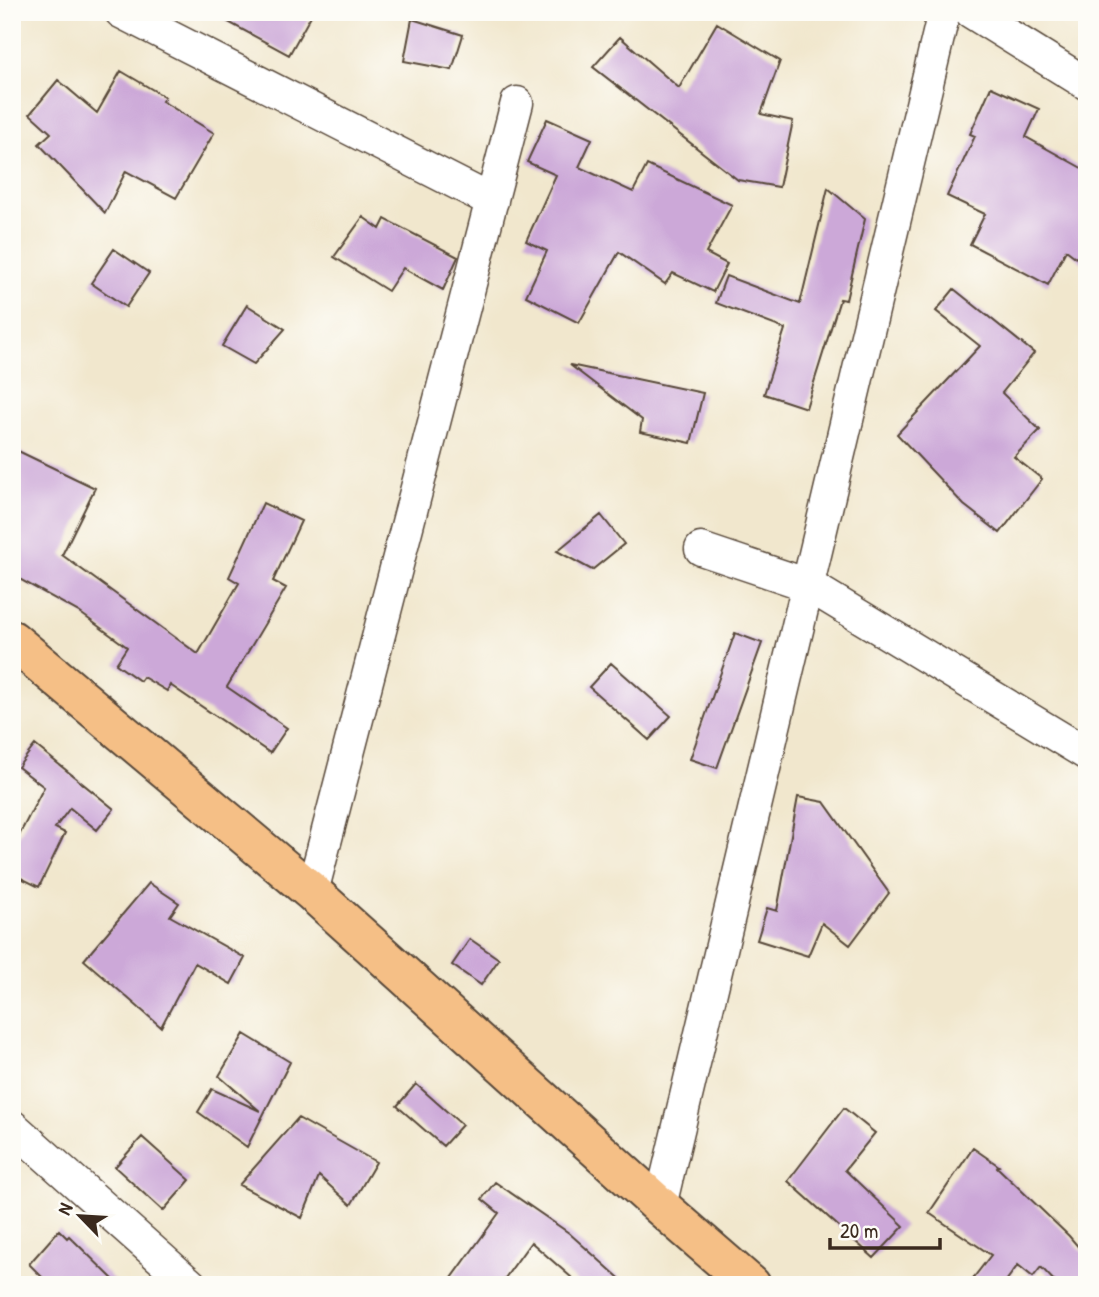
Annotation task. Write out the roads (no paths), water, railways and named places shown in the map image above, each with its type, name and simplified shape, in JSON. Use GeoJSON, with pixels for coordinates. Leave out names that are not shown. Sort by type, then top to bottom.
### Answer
{"type":"FeatureCollection","features":[{"type":"Feature","properties":{"kind":"main road"},"geometry":{"type":"LineString","coordinates":[[12,640],[312,892],[746,1283]]}},
{"type":"Feature","properties":{"kind":"street"},"geometry":{"type":"LineString","coordinates":[[121,12],[492,201]]}},
{"type":"Feature","properties":{"kind":"street"},"geometry":{"type":"LineString","coordinates":[[660,1206],[944,12]]}},
{"type":"Feature","properties":{"kind":"street"},"geometry":{"type":"LineString","coordinates":[[971,12],[1087,84]]}},
{"type":"Feature","properties":{"kind":"street"},"geometry":{"type":"LineString","coordinates":[[312,892],[517,103]]}},
{"type":"Feature","properties":{"kind":"street"},"geometry":{"type":"LineString","coordinates":[[701,549],[808,585],[1087,754]]}},
{"type":"Feature","properties":{"kind":"street"},"geometry":{"type":"LineString","coordinates":[[12,1126],[191,1285]]}}]}
